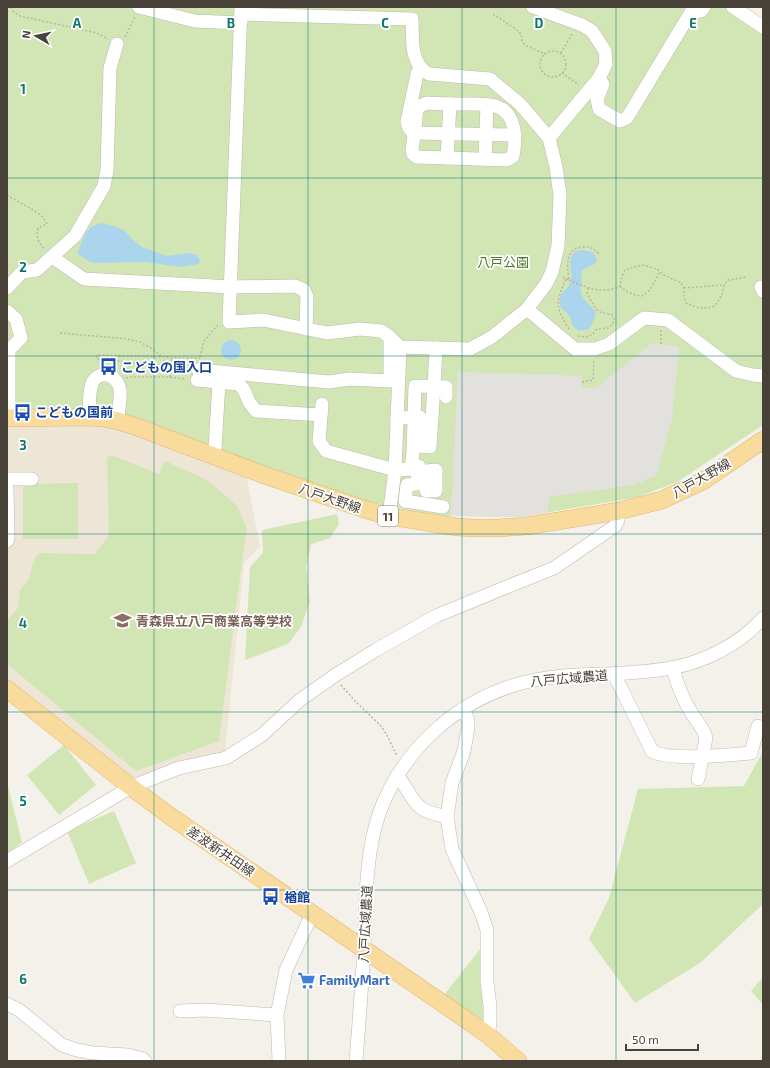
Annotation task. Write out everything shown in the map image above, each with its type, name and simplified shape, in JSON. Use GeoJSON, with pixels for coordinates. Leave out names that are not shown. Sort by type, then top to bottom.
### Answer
{"type":"FeatureCollection","features":[{"type":"Feature","properties":{"kind":"main road","name":"八戸大野線"},"geometry":{"type":"LineString","coordinates":[[8,413],[103,418],[118,421],[340,502],[389,516],[457,527],[497,528],[527,526],[619,511],[662,500],[703,480],[763,440]]}},
{"type":"Feature","properties":{"kind":"main road","name":"差波新井田線"},"geometry":{"type":"LineString","coordinates":[[7,689],[170,816],[488,1035],[518,1061]]}},
{"type":"Feature","properties":{"kind":"street"},"geometry":{"type":"LineString","coordinates":[[176,7],[195,21]]}},
{"type":"Feature","properties":{"kind":"street"},"geometry":{"type":"LineString","coordinates":[[533,7],[578,23],[592,31],[605,51],[606,64],[599,78],[549,138]]}},
{"type":"Feature","properties":{"kind":"street"},"geometry":{"type":"LineString","coordinates":[[599,78],[604,84],[597,99],[599,109],[620,121],[627,118],[691,12],[701,11],[704,7]]}},
{"type":"Feature","properties":{"kind":"street"},"geometry":{"type":"LineString","coordinates":[[735,8],[752,7]]}},
{"type":"Feature","properties":{"kind":"street"},"geometry":{"type":"LineString","coordinates":[[141,8],[195,21],[241,14],[412,19],[413,53],[417,63],[424,71],[429,74],[490,79],[520,104],[549,138],[556,167],[560,195],[558,246],[552,272],[546,284],[527,309],[492,337],[470,349],[400,347],[390,337],[381,331],[360,329],[327,333],[263,320],[230,322],[241,14]]}},
{"type":"Feature","properties":{"kind":"street"},"geometry":{"type":"LineString","coordinates":[[735,8],[763,27]]}},
{"type":"Feature","properties":{"kind":"street"},"geometry":{"type":"LineString","coordinates":[[7,288],[22,272],[37,270],[75,236],[104,186],[107,170],[110,68],[117,44]]}},
{"type":"Feature","properties":{"kind":"street"},"geometry":{"type":"LineString","coordinates":[[420,67],[417,74],[407,122],[408,128],[414,133],[515,135]]}},
{"type":"Feature","properties":{"kind":"street"},"geometry":{"type":"LineString","coordinates":[[427,103],[487,105],[499,107],[508,114],[514,128],[515,135],[513,156],[507,160],[418,157],[415,156],[412,151],[414,133],[417,110],[420,106],[427,103]]}},
{"type":"Feature","properties":{"kind":"street"},"geometry":{"type":"LineString","coordinates":[[447,158],[450,104]]}},
{"type":"Feature","properties":{"kind":"street"},"geometry":{"type":"LineString","coordinates":[[485,159],[487,105]]}},
{"type":"Feature","properties":{"kind":"street"},"geometry":{"type":"LineString","coordinates":[[52,257],[84,280],[231,287],[295,286],[304,290],[307,297],[306,329]]}},
{"type":"Feature","properties":{"kind":"street"},"geometry":{"type":"LineString","coordinates":[[527,309],[575,349],[595,349],[609,344],[644,318],[668,320],[736,371],[763,376]]}},
{"type":"Feature","properties":{"kind":"street"},"geometry":{"type":"LineString","coordinates":[[7,311],[16,319],[21,338],[8,349],[8,413]]}},
{"type":"Feature","properties":{"kind":"street"},"geometry":{"type":"LineString","coordinates":[[198,369],[329,382],[349,379],[390,380],[390,337]]}},
{"type":"Feature","properties":{"kind":"street"},"geometry":{"type":"LineString","coordinates":[[390,508],[395,470],[400,347]]}},
{"type":"Feature","properties":{"kind":"street"},"geometry":{"type":"LineString","coordinates":[[397,418],[420,417],[418,446],[430,447],[436,348]]}},
{"type":"Feature","properties":{"kind":"street"},"geometry":{"type":"LineString","coordinates":[[198,369],[219,382],[239,384],[244,390],[248,402],[256,410],[322,410],[319,441],[326,451],[395,470],[419,470]]}},
{"type":"Feature","properties":{"kind":"street"},"geometry":{"type":"LineString","coordinates":[[89,417],[91,388],[94,380],[100,376],[106,375],[111,376],[117,381],[120,389],[118,421]]}},
{"type":"Feature","properties":{"kind":"street"},"geometry":{"type":"LineString","coordinates":[[215,448],[219,382]]}},
{"type":"Feature","properties":{"kind":"street"},"geometry":{"type":"LineString","coordinates":[[443,507],[405,501],[407,485],[417,484],[419,470],[420,454],[413,452],[415,386],[446,387],[446,397]]}},
{"type":"Feature","properties":{"kind":"street"},"geometry":{"type":"LineString","coordinates":[[7,479],[32,479]]}},
{"type":"Feature","properties":{"kind":"street"},"geometry":{"type":"LineString","coordinates":[[7,489],[7,541]]}},
{"type":"Feature","properties":{"kind":"street"},"geometry":{"type":"LineString","coordinates":[[7,861],[131,787],[179,768],[226,758],[262,735],[300,700],[334,676],[376,650],[436,616],[554,568],[615,526],[618,520],[619,511]]}},
{"type":"Feature","properties":{"kind":"street","name":"八戸広域農道"},"geometry":{"type":"LineString","coordinates":[[356,1061],[369,859],[373,836],[379,814],[397,775],[427,737],[475,701],[507,687],[544,678],[646,672],[673,668],[722,650],[737,641],[763,618]]}},
{"type":"Feature","properties":{"kind":"street"},"geometry":{"type":"LineString","coordinates":[[673,668],[682,697],[705,733],[706,738],[698,779]]}},
{"type":"Feature","properties":{"kind":"street"},"geometry":{"type":"LineString","coordinates":[[614,674],[652,751],[656,753],[702,757],[751,753],[758,726]]}},
{"type":"Feature","properties":{"kind":"street"},"geometry":{"type":"LineString","coordinates":[[463,709],[468,720],[468,728],[464,751],[452,783],[447,817],[452,849],[481,912],[487,930],[487,982],[490,1006],[488,1035]]}},
{"type":"Feature","properties":{"kind":"street"},"geometry":{"type":"LineString","coordinates":[[397,775],[421,808],[447,817]]}},
{"type":"Feature","properties":{"kind":"street"},"geometry":{"type":"LineString","coordinates":[[279,1061],[277,1015],[286,970],[312,914]]}},
{"type":"Feature","properties":{"kind":"street"},"geometry":{"type":"LineString","coordinates":[[7,1004],[19,1010],[62,1045],[77,1050],[117,1058],[128,1055],[146,1061]]}},
{"type":"Feature","properties":{"kind":"street"},"geometry":{"type":"LineString","coordinates":[[180,1011],[205,1010],[277,1015]]}},
{"type":"Feature","properties":{"kind":"path"},"geometry":{"type":"LineString","coordinates":[[11,7],[12,11],[20,16],[97,33],[117,44],[123,41],[141,8]]}},
{"type":"Feature","properties":{"kind":"path"},"geometry":{"type":"LineString","coordinates":[[493,14],[517,30],[521,34],[522,41],[525,45],[545,54]]}},
{"type":"Feature","properties":{"kind":"path"},"geometry":{"type":"LineString","coordinates":[[561,53],[578,23]]}},
{"type":"Feature","properties":{"kind":"path"},"geometry":{"type":"LineString","coordinates":[[553,51],[561,53],[564,56],[566,65],[562,73],[550,76],[543,71],[541,62],[545,54],[553,51]]}},
{"type":"Feature","properties":{"kind":"path"},"geometry":{"type":"LineString","coordinates":[[562,73],[588,92]]}},
{"type":"Feature","properties":{"kind":"path"},"geometry":{"type":"LineString","coordinates":[[7,195],[46,219],[47,224],[38,228],[36,235],[38,243],[52,257]]}},
{"type":"Feature","properties":{"kind":"path"},"geometry":{"type":"LineString","coordinates":[[569,280],[567,265],[568,258],[572,251],[577,247],[586,246],[593,248],[599,254]]}},
{"type":"Feature","properties":{"kind":"path"},"geometry":{"type":"LineString","coordinates":[[620,286],[622,276],[626,270],[642,265],[657,269],[664,275],[681,283],[684,288],[686,303],[707,309],[715,306],[722,295],[724,285],[728,280],[746,277]]}},
{"type":"Feature","properties":{"kind":"path"},"geometry":{"type":"LineString","coordinates":[[552,272],[588,288],[610,290],[620,286]]}},
{"type":"Feature","properties":{"kind":"path"},"geometry":{"type":"LineString","coordinates":[[620,286],[633,295],[642,296],[649,291],[661,272]]}},
{"type":"Feature","properties":{"kind":"path"},"geometry":{"type":"LineString","coordinates":[[566,279],[557,304],[562,318],[572,333]]}},
{"type":"Feature","properties":{"kind":"path"},"geometry":{"type":"LineString","coordinates":[[684,288],[724,285]]}},
{"type":"Feature","properties":{"kind":"path"},"geometry":{"type":"LineString","coordinates":[[577,336],[584,337],[592,335],[598,329],[608,328],[613,324],[614,319],[612,315],[600,312],[596,309],[587,293],[588,288]]}},
{"type":"Feature","properties":{"kind":"path"},"geometry":{"type":"LineString","coordinates":[[198,369],[204,341],[219,324],[230,322]]}},
{"type":"Feature","properties":{"kind":"path"},"geometry":{"type":"LineString","coordinates":[[60,333],[128,339],[140,342],[162,356]]}},
{"type":"Feature","properties":{"kind":"path"},"geometry":{"type":"LineString","coordinates":[[582,382],[593,380],[595,349]]}},
{"type":"Feature","properties":{"kind":"path"},"geometry":{"type":"LineString","coordinates":[[97,355],[172,357],[198,369],[97,359],[97,355]]}},
{"type":"Feature","properties":{"kind":"path"},"geometry":{"type":"LineString","coordinates":[[170,377],[172,357]]}},
{"type":"Feature","properties":{"kind":"path"},"geometry":{"type":"LineString","coordinates":[[117,381],[129,376],[170,377],[198,369]]}},
{"type":"Feature","properties":{"kind":"path"},"geometry":{"type":"LineString","coordinates":[[334,676],[355,701],[381,726],[396,754],[405,764]]}},
{"type":"Feature","properties":{"kind":"shaded area"},"geometry":{"type":"Polygon","coordinates":[[[652,343],[679,347],[672,419],[656,476],[633,485],[549,497],[547,513],[521,517],[451,516],[458,372],[582,376],[581,388],[596,388],[652,343]]]}},
{"type":"Feature","properties":{"kind":"shaded area","name":"青森県立八戸商業高等学校"},"geometry":{"type":"Polygon","coordinates":[[[17,425],[83,425],[109,427],[140,435],[246,475],[260,547],[244,563],[225,751],[181,763],[136,780],[7,679],[7,427],[17,425]]]}},
{"type":"Feature","properties":{"kind":"green space","name":"八戸公園"},"geometry":{"type":"Polygon","coordinates":[[[7,7],[729,7],[763,36],[763,425],[677,482],[638,497],[521,517],[441,516],[366,501],[221,451],[131,416],[96,410],[7,410],[7,7]]]}},
{"type":"Feature","properties":{"kind":"green space","name":"青森県立八戸商業高等学校"},"geometry":{"type":"Polygon","coordinates":[[[114,456],[159,474],[165,461],[207,480],[237,506],[247,529],[219,741],[136,771],[7,664],[7,621],[18,608],[20,590],[29,579],[32,566],[38,553],[95,554],[109,535],[107,457],[114,456]]]}},
{"type":"Feature","properties":{"kind":"green space"},"geometry":{"type":"Polygon","coordinates":[[[78,483],[78,539],[23,539],[23,484],[78,483]]]}},
{"type":"Feature","properties":{"kind":"green space"},"geometry":{"type":"Polygon","coordinates":[[[337,514],[339,524],[330,538],[311,544],[306,567],[310,601],[301,627],[288,644],[245,660],[250,567],[263,553],[262,530],[337,514]]]}},
{"type":"Feature","properties":{"kind":"green space"},"geometry":{"type":"Polygon","coordinates":[[[64,745],[96,785],[59,815],[27,775],[64,745]]]}},
{"type":"Feature","properties":{"kind":"green space"},"geometry":{"type":"Polygon","coordinates":[[[763,754],[763,904],[700,963],[635,1003],[589,939],[609,898],[638,789],[744,786],[761,755],[763,754]]]}},
{"type":"Feature","properties":{"kind":"green space"},"geometry":{"type":"Polygon","coordinates":[[[7,782],[22,842],[7,854],[7,782]]]}},
{"type":"Feature","properties":{"kind":"green space"},"geometry":{"type":"Polygon","coordinates":[[[114,811],[136,863],[89,884],[67,831],[114,811]]]}},
{"type":"Feature","properties":{"kind":"green space"},"geometry":{"type":"Polygon","coordinates":[[[484,944],[484,1021],[444,995],[484,944]]]}},
{"type":"Feature","properties":{"kind":"green space"},"geometry":{"type":"Polygon","coordinates":[[[763,977],[763,1005],[751,991],[763,977]]]}},
{"type":"Feature","properties":{"kind":"water"},"geometry":{"type":"Polygon","coordinates":[[[101,223],[124,230],[142,247],[155,252],[167,256],[190,253],[196,255],[200,259],[199,264],[180,267],[145,262],[90,262],[77,253],[86,232],[91,227],[101,223]]]}},
{"type":"Feature","properties":{"kind":"water"},"geometry":{"type":"Polygon","coordinates":[[[581,250],[591,252],[597,259],[595,264],[581,272],[581,291],[583,297],[595,311],[593,322],[588,330],[578,330],[573,326],[567,313],[561,308],[560,302],[561,295],[568,287],[570,282],[571,257],[576,251],[581,250]]]}},
{"type":"Feature","properties":{"kind":"water"},"geometry":{"type":"Polygon","coordinates":[[[231,340],[238,343],[241,350],[238,357],[231,360],[224,357],[221,350],[224,343],[231,340]]]}},
{"type":"Feature","properties":{"kind":"place","name":"こどもの国入口"},"geometry":{"type":"Point","coordinates":[108,367]}},
{"type":"Feature","properties":{"kind":"place","name":"こどもの国前"},"geometry":{"type":"Point","coordinates":[22,412]}},
{"type":"Feature","properties":{"kind":"place","name":"青森県立八戸商業高等学校"},"geometry":{"type":"Point","coordinates":[123,621]}},
{"type":"Feature","properties":{"kind":"place","name":"楢館"},"geometry":{"type":"Point","coordinates":[271,897]}},
{"type":"Feature","properties":{"kind":"place","name":"FamilyMart"},"geometry":{"type":"Point","coordinates":[306,980]}}]}
